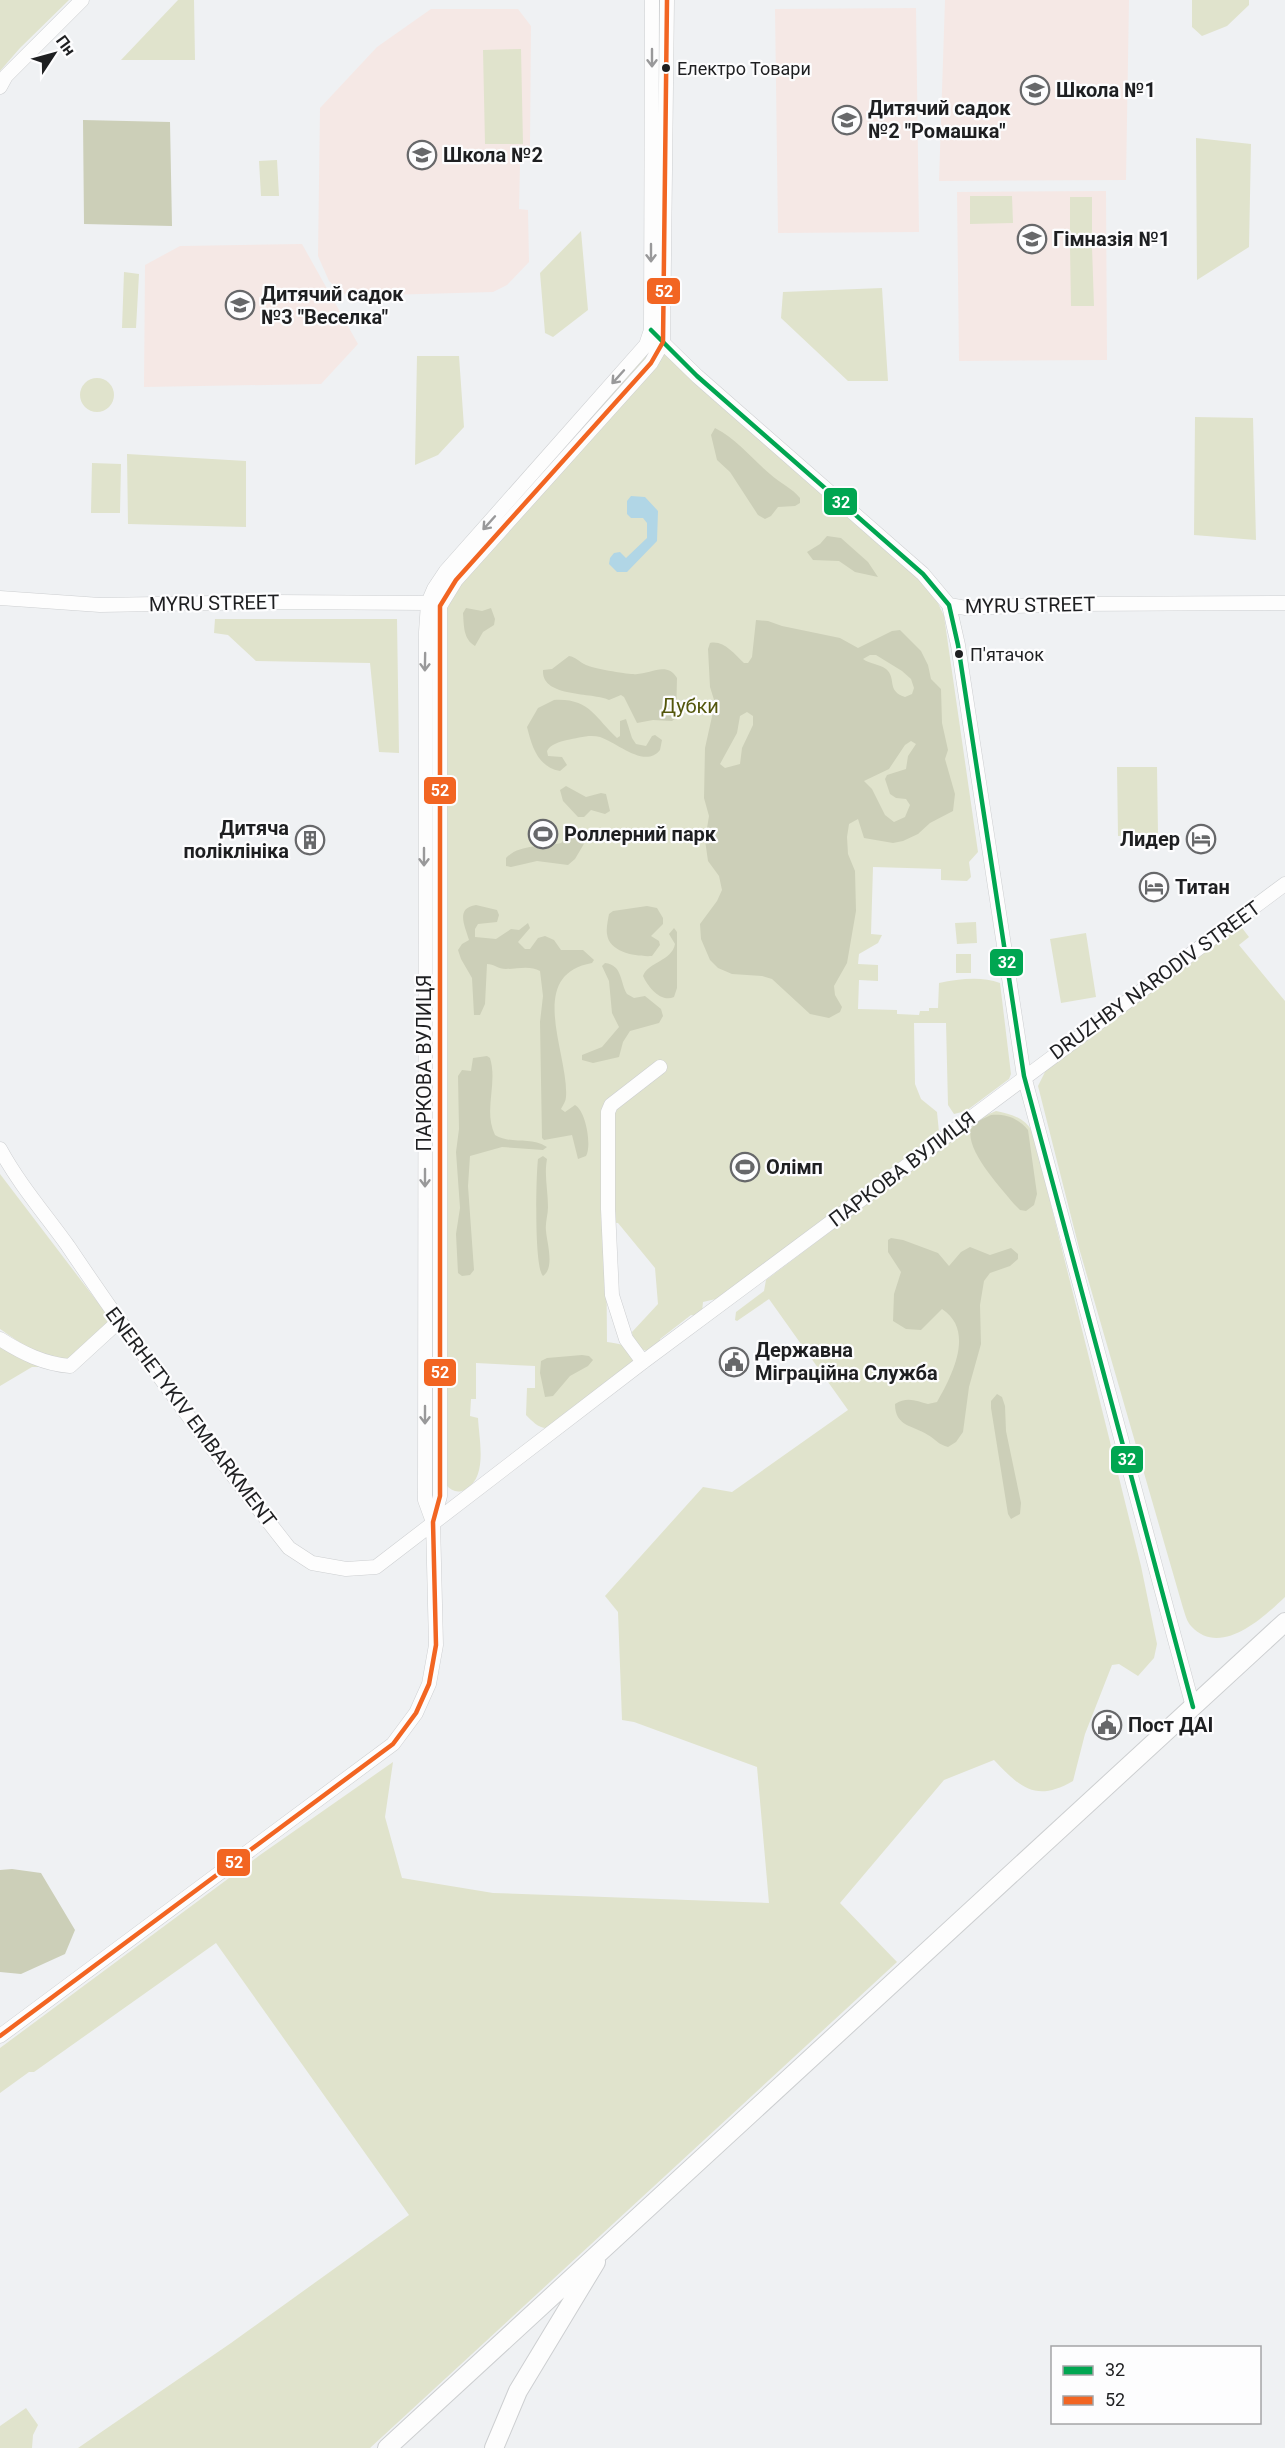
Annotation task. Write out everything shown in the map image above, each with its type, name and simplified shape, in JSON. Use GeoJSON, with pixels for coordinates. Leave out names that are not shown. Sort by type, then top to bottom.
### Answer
{"type":"FeatureCollection","features":[{"type":"Feature","properties":{"kind":"main road"},"geometry":{"type":"LineString","coordinates":[[396,2447],[604,2247],[1285,1622]]}},
{"type":"Feature","properties":{"kind":"main road"},"geometry":{"type":"LineString","coordinates":[[494,2448],[518,2391],[533,2363],[604,2247]]}},
{"type":"Feature","properties":{"kind":"street"},"geometry":{"type":"LineString","coordinates":[[0,87],[6,76],[82,0]]}},
{"type":"Feature","properties":{"kind":"street"},"geometry":{"type":"LineString","coordinates":[[428,603],[446,571],[646,345],[651,330],[652,0]]}},
{"type":"Feature","properties":{"kind":"street"},"geometry":{"type":"LineString","coordinates":[[663,342],[667,0]]}},
{"type":"Feature","properties":{"kind":"street","name":"MYRU STREET"},"geometry":{"type":"LineString","coordinates":[[651,330],[697,376],[923,574],[949,605],[966,608],[1070,604],[1285,603]]}},
{"type":"Feature","properties":{"kind":"street","name":"ПАРКОВА ВУЛИЦЯ"},"geometry":{"type":"LineString","coordinates":[[433,1522],[440,1496],[440,606],[456,580],[651,363],[663,342]]}},
{"type":"Feature","properties":{"kind":"street","name":"MYRU STREET"},"geometry":{"type":"LineString","coordinates":[[0,598],[100,605],[272,602],[428,603],[444,599]]}},
{"type":"Feature","properties":{"kind":"street","name":"ПАРКОВА ВУЛИЦЯ"},"geometry":{"type":"LineString","coordinates":[[428,603],[424,758],[425,1500],[433,1522]]}},
{"type":"Feature","properties":{"kind":"street"},"geometry":{"type":"LineString","coordinates":[[949,605],[958,645],[1024,1076],[1193,1707]]}},
{"type":"Feature","properties":{"kind":"street","name":"DRUZHBY NARODIV STREET"},"geometry":{"type":"LineString","coordinates":[[1024,1076],[1285,884]]}},
{"type":"Feature","properties":{"kind":"street"},"geometry":{"type":"LineString","coordinates":[[643,1362],[626,1339],[612,1295],[608,1209],[608,1112],[610,1105],[660,1067]]}},
{"type":"Feature","properties":{"kind":"street","name":"ПАРКОВА ВУЛИЦЯ"},"geometry":{"type":"LineString","coordinates":[[433,1522],[1024,1076]]}},
{"type":"Feature","properties":{"kind":"street","name":"ENERHETYKIV EMBARKMENT"},"geometry":{"type":"LineString","coordinates":[[0,1149],[118,1322],[174,1399],[289,1548],[312,1563],[346,1569],[376,1567],[433,1522]]}},
{"type":"Feature","properties":{"kind":"street"},"geometry":{"type":"LineString","coordinates":[[0,1339],[45,1362],[70,1366],[118,1322]]}},
{"type":"Feature","properties":{"kind":"street"},"geometry":{"type":"LineString","coordinates":[[0,2036],[393,1744],[416,1713],[429,1684],[436,1645],[433,1522]]}},
{"type":"Feature","properties":{"kind":"shaded area","name":"Школа №1"},"geometry":{"type":"Polygon","coordinates":[[[945,0],[1129,0],[1126,180],[939,181],[945,0]]]}},
{"type":"Feature","properties":{"kind":"shaded area","name":"Дитячий садок №2 \"Ромашка\""},"geometry":{"type":"Polygon","coordinates":[[[916,8],[919,232],[778,233],[775,9],[916,8]]]}},
{"type":"Feature","properties":{"kind":"shaded area","name":"Школа №2"},"geometry":{"type":"Polygon","coordinates":[[[431,9],[518,9],[531,26],[530,147],[520,163],[519,209],[528,210],[529,262],[507,285],[493,292],[350,296],[342,293],[329,281],[318,256],[320,108],[377,47],[431,9]]]}},
{"type":"Feature","properties":{"kind":"shaded area","name":"Гімназія №1"},"geometry":{"type":"Polygon","coordinates":[[[1106,191],[1107,360],[959,361],[957,192],[1106,191]]]}},
{"type":"Feature","properties":{"kind":"shaded area","name":"Дитячий садок №3 \"Веселка\""},"geometry":{"type":"Polygon","coordinates":[[[302,244],[358,344],[321,384],[144,387],[145,265],[180,246],[302,244]]]}},
{"type":"Feature","properties":{"kind":"green space"},"geometry":{"type":"Polygon","coordinates":[[[0,0],[69,0],[0,71],[0,0]]]}},
{"type":"Feature","properties":{"kind":"green space"},"geometry":{"type":"Polygon","coordinates":[[[178,0],[194,0],[195,60],[121,60],[178,0]]]}},
{"type":"Feature","properties":{"kind":"green space"},"geometry":{"type":"Polygon","coordinates":[[[1192,0],[1249,0],[1249,5],[1227,26],[1202,36],[1192,27],[1192,0]]]}},
{"type":"Feature","properties":{"kind":"green space"},"geometry":{"type":"Polygon","coordinates":[[[521,49],[523,144],[485,144],[483,50],[521,49]]]}},
{"type":"Feature","properties":{"kind":"green space"},"geometry":{"type":"Polygon","coordinates":[[[83,120],[170,122],[172,226],[84,224],[83,120]]]}},
{"type":"Feature","properties":{"kind":"green space"},"geometry":{"type":"Polygon","coordinates":[[[1196,138],[1251,144],[1249,247],[1197,280],[1196,138]]]}},
{"type":"Feature","properties":{"kind":"green space"},"geometry":{"type":"Polygon","coordinates":[[[277,160],[279,196],[261,196],[259,161],[277,160]]]}},
{"type":"Feature","properties":{"kind":"green space"},"geometry":{"type":"Polygon","coordinates":[[[970,196],[1012,196],[1013,223],[970,224],[970,196]]]}},
{"type":"Feature","properties":{"kind":"green space"},"geometry":{"type":"Polygon","coordinates":[[[1070,197],[1092,197],[1092,241],[1070,241],[1070,197]]]}},
{"type":"Feature","properties":{"kind":"green space"},"geometry":{"type":"Polygon","coordinates":[[[581,231],[588,310],[553,337],[545,333],[540,273],[581,231]]]}},
{"type":"Feature","properties":{"kind":"green space"},"geometry":{"type":"Polygon","coordinates":[[[1070,247],[1092,247],[1094,306],[1071,306],[1070,247]]]}},
{"type":"Feature","properties":{"kind":"green space"},"geometry":{"type":"Polygon","coordinates":[[[124,272],[139,274],[136,328],[122,328],[124,272]]]}},
{"type":"Feature","properties":{"kind":"green space"},"geometry":{"type":"Polygon","coordinates":[[[882,288],[888,381],[848,381],[781,318],[783,292],[882,288]]]}},
{"type":"Feature","properties":{"kind":"green space"},"geometry":{"type":"Polygon","coordinates":[[[650,348],[654,352],[457,573],[453,570],[650,348]]]}},
{"type":"Feature","properties":{"kind":"green space","name":"Дубки"},"geometry":{"type":"Polygon","coordinates":[[[663,352],[924,583],[937,601],[944,616],[978,852],[969,862],[971,877],[967,881],[941,880],[941,869],[873,867],[871,934],[882,935],[878,943],[859,954],[858,964],[878,965],[878,981],[859,980],[858,1009],[897,1010],[897,1014],[919,1015],[920,1011],[938,1008],[939,983],[978,979],[1000,983],[1011,1074],[1009,1079],[966,1111],[954,1114],[948,1105],[946,1023],[914,1023],[915,1084],[921,1099],[937,1112],[939,1132],[720,1298],[703,1302],[702,1312],[697,1316],[691,1315],[660,1339],[659,1348],[651,1352],[640,1349],[633,1339],[632,1332],[658,1304],[655,1268],[618,1223],[606,1222],[607,1342],[626,1347],[635,1364],[545,1428],[533,1422],[526,1415],[527,1388],[535,1388],[535,1366],[476,1363],[476,1399],[471,1399],[470,1416],[478,1418],[480,1467],[473,1483],[463,1491],[455,1491],[446,1485],[446,609],[453,592],[663,352]]]}},
{"type":"Feature","properties":{"kind":"green space"},"geometry":{"type":"Polygon","coordinates":[[[417,356],[459,356],[464,427],[438,455],[415,465],[417,356]]]}},
{"type":"Feature","properties":{"kind":"green space"},"geometry":{"type":"Polygon","coordinates":[[[97,378],[109,383],[114,395],[109,407],[97,412],[85,407],[80,395],[85,383],[97,378]]]}},
{"type":"Feature","properties":{"kind":"green space"},"geometry":{"type":"Polygon","coordinates":[[[1195,417],[1253,418],[1256,540],[1194,535],[1195,417]]]}},
{"type":"Feature","properties":{"kind":"green space"},"geometry":{"type":"Polygon","coordinates":[[[715,428],[744,449],[770,474],[793,491],[800,498],[800,503],[795,506],[778,507],[771,516],[765,519],[758,515],[730,472],[717,460],[711,435],[715,428]]]}},
{"type":"Feature","properties":{"kind":"green space"},"geometry":{"type":"Polygon","coordinates":[[[127,454],[246,461],[246,527],[128,524],[127,454]]]}},
{"type":"Feature","properties":{"kind":"green space"},"geometry":{"type":"Polygon","coordinates":[[[92,463],[121,464],[120,513],[91,513],[92,463]]]}},
{"type":"Feature","properties":{"kind":"green space"},"geometry":{"type":"Polygon","coordinates":[[[827,536],[841,538],[868,562],[878,577],[855,572],[839,561],[813,560],[807,552],[820,544],[827,536]]]}},
{"type":"Feature","properties":{"kind":"green space"},"geometry":{"type":"Polygon","coordinates":[[[466,608],[482,611],[491,608],[495,619],[494,625],[483,632],[475,646],[468,640],[465,631],[463,613],[466,608]]]}},
{"type":"Feature","properties":{"kind":"green space"},"geometry":{"type":"Polygon","coordinates":[[[215,619],[397,619],[399,753],[379,752],[370,663],[256,661],[228,635],[214,633],[215,619]]]}},
{"type":"Feature","properties":{"kind":"green space"},"geometry":{"type":"Polygon","coordinates":[[[756,620],[840,638],[858,648],[892,631],[900,630],[921,651],[928,665],[931,679],[941,689],[942,723],[948,750],[945,759],[955,794],[953,811],[930,823],[918,834],[893,843],[864,838],[858,819],[849,824],[848,854],[855,871],[856,911],[847,963],[834,986],[835,995],[842,1007],[840,1012],[829,1018],[810,1014],[772,979],[732,974],[718,968],[710,960],[701,939],[700,924],[722,890],[719,876],[708,861],[705,840],[709,816],[704,798],[705,748],[715,703],[710,687],[708,649],[710,643],[720,644],[728,648],[744,663],[748,663],[752,657],[756,620]],[[876,655],[863,659],[886,669],[899,694],[905,697],[912,694],[914,688],[911,679],[876,655]],[[747,712],[740,716],[737,733],[720,764],[725,768],[740,764],[742,748],[753,725],[753,716],[747,712]],[[911,741],[905,745],[889,769],[864,781],[872,789],[885,815],[894,822],[905,817],[910,805],[906,799],[896,798],[890,794],[885,779],[887,775],[906,769],[908,756],[916,744],[911,741]]]}},
{"type":"Feature","properties":{"kind":"green space"},"geometry":{"type":"Polygon","coordinates":[[[432,633],[436,633],[434,1495],[430,1495],[432,633]]]}},
{"type":"Feature","properties":{"kind":"green space"},"geometry":{"type":"Polygon","coordinates":[[[569,656],[589,666],[629,674],[668,670],[677,678],[676,718],[672,721],[653,720],[637,723],[621,695],[609,700],[559,690],[550,685],[545,679],[543,670],[552,669],[569,656]]]}},
{"type":"Feature","properties":{"kind":"green space"},"geometry":{"type":"Polygon","coordinates":[[[554,700],[576,702],[584,706],[617,738],[620,736],[620,721],[626,719],[636,744],[646,746],[655,735],[662,740],[660,750],[647,757],[639,756],[600,737],[584,737],[558,743],[547,751],[548,756],[562,757],[567,765],[560,771],[552,769],[537,755],[527,727],[538,708],[554,700]]]}},
{"type":"Feature","properties":{"kind":"green space"},"geometry":{"type":"Polygon","coordinates":[[[1117,767],[1157,767],[1158,835],[1118,836],[1117,767]]]}},
{"type":"Feature","properties":{"kind":"green space"},"geometry":{"type":"Polygon","coordinates":[[[566,786],[586,797],[606,794],[610,811],[605,814],[591,810],[584,817],[578,817],[563,801],[560,790],[566,786]]]}},
{"type":"Feature","properties":{"kind":"green space"},"geometry":{"type":"Polygon","coordinates":[[[574,829],[585,832],[588,837],[575,859],[568,865],[537,861],[506,866],[506,858],[512,853],[525,848],[561,843],[574,829]]]}},
{"type":"Feature","properties":{"kind":"green space"},"geometry":{"type":"Polygon","coordinates":[[[476,905],[497,910],[499,915],[497,922],[478,924],[475,937],[496,939],[511,929],[519,930],[528,923],[530,928],[518,942],[525,949],[530,949],[538,938],[545,936],[554,940],[561,950],[583,950],[594,960],[592,963],[572,970],[560,983],[555,999],[555,1018],[565,1079],[566,1098],[561,1109],[565,1112],[575,1105],[582,1114],[588,1137],[586,1156],[578,1159],[572,1135],[544,1140],[542,1138],[540,1022],[543,996],[540,971],[528,968],[503,969],[487,964],[485,1004],[480,1015],[474,1015],[472,978],[458,950],[469,940],[463,918],[465,910],[476,905]]]}},
{"type":"Feature","properties":{"kind":"green space"},"geometry":{"type":"Polygon","coordinates":[[[647,906],[657,908],[663,918],[663,924],[651,936],[659,941],[660,945],[652,956],[639,956],[618,950],[613,946],[607,934],[609,914],[613,911],[647,906]]]}},
{"type":"Feature","properties":{"kind":"green space"},"geometry":{"type":"Polygon","coordinates":[[[976,922],[977,943],[957,944],[955,923],[976,922]]]}},
{"type":"Feature","properties":{"kind":"green space"},"geometry":{"type":"Polygon","coordinates":[[[1239,924],[1249,937],[1239,945],[1285,1001],[1285,1597],[1253,1624],[1228,1636],[1215,1638],[1202,1635],[1187,1620],[1079,1248],[1038,1086],[1046,1070],[1239,924]]]}},
{"type":"Feature","properties":{"kind":"green space"},"geometry":{"type":"Polygon","coordinates":[[[674,928],[677,932],[677,988],[674,997],[664,998],[648,985],[643,976],[650,967],[673,950],[675,944],[669,934],[674,928]]]}},
{"type":"Feature","properties":{"kind":"green space"},"geometry":{"type":"Polygon","coordinates":[[[1086,933],[1096,997],[1061,1003],[1050,939],[1086,933]]]}},
{"type":"Feature","properties":{"kind":"green space"},"geometry":{"type":"Polygon","coordinates":[[[956,954],[971,954],[971,973],[956,973],[956,954]]]}},
{"type":"Feature","properties":{"kind":"green space"},"geometry":{"type":"Polygon","coordinates":[[[605,963],[611,964],[618,971],[627,994],[634,998],[645,996],[661,1009],[663,1016],[659,1023],[630,1031],[623,1042],[619,1057],[593,1063],[582,1060],[582,1055],[602,1047],[619,1027],[612,1013],[609,981],[602,966],[605,963]]]}},
{"type":"Feature","properties":{"kind":"green space"},"geometry":{"type":"Polygon","coordinates":[[[487,1056],[490,1058],[492,1068],[490,1116],[495,1135],[508,1140],[534,1142],[547,1147],[543,1150],[502,1147],[470,1156],[468,1186],[474,1270],[470,1275],[462,1276],[458,1273],[456,1234],[460,1208],[456,1152],[459,1129],[458,1076],[462,1070],[471,1071],[473,1058],[487,1056]]]}},
{"type":"Feature","properties":{"kind":"green space"},"geometry":{"type":"Polygon","coordinates":[[[996,1111],[1022,1120],[1033,1133],[1141,1566],[1157,1644],[1154,1658],[1138,1676],[1119,1664],[1112,1665],[1085,1734],[1073,1781],[1048,1791],[1029,1789],[1012,1778],[994,1760],[944,1780],[840,1903],[897,1962],[370,2448],[78,2448],[231,2343],[409,2215],[216,1943],[34,2072],[29,2072],[0,2093],[0,2048],[260,1855],[393,1762],[385,1817],[402,1878],[493,1893],[769,1903],[757,1767],[634,1722],[622,1720],[618,1612],[605,1596],[703,1487],[732,1492],[848,1410],[769,1299],[737,1321],[735,1320],[736,1312],[764,1291],[766,1280],[982,1117],[996,1111]]]}},
{"type":"Feature","properties":{"kind":"green space"},"geometry":{"type":"Polygon","coordinates":[[[991,1115],[1011,1118],[1020,1122],[1028,1130],[1037,1194],[1034,1205],[1026,1211],[1020,1210],[1014,1204],[985,1168],[973,1147],[971,1129],[976,1122],[991,1115]]]}},
{"type":"Feature","properties":{"kind":"green space"},"geometry":{"type":"Polygon","coordinates":[[[543,1156],[547,1159],[546,1228],[549,1267],[543,1276],[538,1256],[536,1201],[538,1159],[543,1156]]]}},
{"type":"Feature","properties":{"kind":"green space"},"geometry":{"type":"Polygon","coordinates":[[[0,1174],[112,1321],[70,1360],[42,1355],[0,1329],[0,1174]]]}},
{"type":"Feature","properties":{"kind":"green space"},"geometry":{"type":"Polygon","coordinates":[[[891,1238],[938,1253],[949,1266],[961,1252],[970,1247],[990,1255],[1011,1248],[1018,1254],[1018,1259],[1010,1266],[990,1273],[984,1281],[980,1305],[981,1344],[969,1387],[963,1432],[956,1442],[948,1447],[901,1421],[896,1412],[895,1404],[904,1400],[928,1404],[937,1402],[954,1367],[959,1342],[958,1329],[952,1318],[942,1309],[921,1330],[906,1329],[893,1321],[894,1294],[901,1272],[888,1252],[888,1240],[891,1238]]]}},
{"type":"Feature","properties":{"kind":"green space"},"geometry":{"type":"Polygon","coordinates":[[[0,1339],[55,1367],[32,1367],[0,1386],[0,1339]]]}},
{"type":"Feature","properties":{"kind":"green space"},"geometry":{"type":"Polygon","coordinates":[[[589,1356],[593,1360],[588,1366],[570,1376],[553,1396],[545,1397],[540,1373],[541,1361],[547,1358],[589,1356]]]}},
{"type":"Feature","properties":{"kind":"green space"},"geometry":{"type":"Polygon","coordinates":[[[997,1394],[1002,1397],[1005,1406],[1006,1431],[1021,1503],[1020,1514],[1011,1519],[1008,1514],[991,1408],[991,1401],[997,1394]]]}},
{"type":"Feature","properties":{"kind":"green space"},"geometry":{"type":"Polygon","coordinates":[[[12,1869],[41,1873],[75,1930],[65,1954],[21,1974],[0,1972],[0,1870],[12,1869]]]}},
{"type":"Feature","properties":{"kind":"green space"},"geometry":{"type":"Polygon","coordinates":[[[26,2408],[38,2425],[33,2435],[32,2448],[0,2448],[0,2426],[26,2408]]]}},
{"type":"Feature","properties":{"kind":"water"},"geometry":{"type":"Polygon","coordinates":[[[631,496],[645,497],[658,511],[657,541],[627,572],[617,572],[609,564],[614,553],[620,552],[626,558],[647,538],[647,523],[643,518],[631,518],[627,514],[627,501],[631,496]]]}},
{"type":"Feature","properties":{"kind":"transit line","name":"52"},"geometry":{"type":"LineString","coordinates":[[0,2036],[393,1744],[416,1713],[429,1684],[436,1645],[433,1522],[440,1496],[440,606],[456,580],[651,363],[663,342],[667,0]]}},
{"type":"Feature","properties":{"kind":"transit line","name":"32"},"geometry":{"type":"LineString","coordinates":[[651,330],[697,376],[923,574],[949,605],[958,645],[1024,1076],[1193,1707]]}},
{"type":"Feature","properties":{"kind":"place","name":"Електро Товари"},"geometry":{"type":"Point","coordinates":[666,68]}},
{"type":"Feature","properties":{"kind":"place","name":"Школа №1"},"geometry":{"type":"Point","coordinates":[1035,90]}},
{"type":"Feature","properties":{"kind":"place","name":"Дитячий садок №2 \"Ромашка\""},"geometry":{"type":"Point","coordinates":[847,120]}},
{"type":"Feature","properties":{"kind":"place","name":"Школа №2"},"geometry":{"type":"Point","coordinates":[422,155]}},
{"type":"Feature","properties":{"kind":"place","name":"Гімназія №1"},"geometry":{"type":"Point","coordinates":[1032,239]}},
{"type":"Feature","properties":{"kind":"place","name":"Дитячий садок №3 \"Веселка\""},"geometry":{"type":"Point","coordinates":[240,305]}},
{"type":"Feature","properties":{"kind":"place","name":"П'ятачок"},"geometry":{"type":"Point","coordinates":[959,654]}},
{"type":"Feature","properties":{"kind":"place","name":"Роллерний парк"},"geometry":{"type":"Point","coordinates":[543,834]}},
{"type":"Feature","properties":{"kind":"place","name":"Лидер"},"geometry":{"type":"Point","coordinates":[1201,839]}},
{"type":"Feature","properties":{"kind":"place","name":"Дитяча поліклініка"},"geometry":{"type":"Point","coordinates":[310,840]}},
{"type":"Feature","properties":{"kind":"place","name":"Титан"},"geometry":{"type":"Point","coordinates":[1154,887]}},
{"type":"Feature","properties":{"kind":"place","name":"Олімп"},"geometry":{"type":"Point","coordinates":[745,1167]}},
{"type":"Feature","properties":{"kind":"place","name":"Державна Міграційна Служба"},"geometry":{"type":"Point","coordinates":[734,1362]}},
{"type":"Feature","properties":{"kind":"place","name":"Пост ДАІ"},"geometry":{"type":"Point","coordinates":[1107,1725]}}]}
